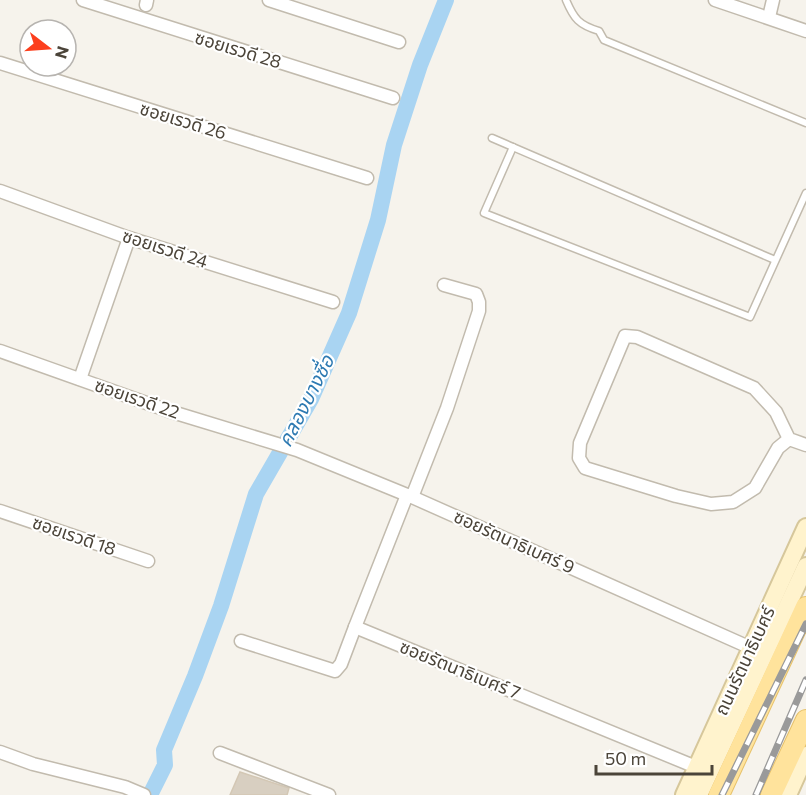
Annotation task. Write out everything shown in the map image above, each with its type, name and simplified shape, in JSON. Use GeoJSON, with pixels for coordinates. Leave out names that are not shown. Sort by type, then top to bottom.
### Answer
{"type":"FeatureCollection","features":[{"type":"Feature","properties":{"kind":"main road","name":"ถนนรัตนาธิเบศร์"},"geometry":{"type":"LineString","coordinates":[[684,795],[806,526]]}},
{"type":"Feature","properties":{"kind":"main road"},"geometry":{"type":"LineString","coordinates":[[699,795],[806,566]]}},
{"type":"Feature","properties":{"kind":"main road","name":"ถนนรัตนาธิเบศร์"},"geometry":{"type":"LineString","coordinates":[[719,795],[806,607]]}},
{"type":"Feature","properties":{"kind":"main road"},"geometry":{"type":"LineString","coordinates":[[771,795],[806,720]]}},
{"type":"Feature","properties":{"kind":"main road"},"geometry":{"type":"LineString","coordinates":[[788,795],[806,755]]}},
{"type":"Feature","properties":{"kind":"street","name":"ซอยเรวดี 28"},"geometry":{"type":"LineString","coordinates":[[83,0],[393,98]]}},
{"type":"Feature","properties":{"kind":"street"},"geometry":{"type":"LineString","coordinates":[[269,0],[399,42]]}},
{"type":"Feature","properties":{"kind":"street"},"geometry":{"type":"LineString","coordinates":[[715,0],[806,31]]}},
{"type":"Feature","properties":{"kind":"street"},"geometry":{"type":"LineString","coordinates":[[769,17],[772,0]]}},
{"type":"Feature","properties":{"kind":"street","name":"ซอยเรวดี 26"},"geometry":{"type":"LineString","coordinates":[[0,63],[367,178]]}},
{"type":"Feature","properties":{"kind":"street","name":"ซอยเรวดี 24"},"geometry":{"type":"LineString","coordinates":[[0,191],[129,238],[333,302]]}},
{"type":"Feature","properties":{"kind":"street"},"geometry":{"type":"LineString","coordinates":[[80,379],[129,238]]}},
{"type":"Feature","properties":{"kind":"street"},"geometry":{"type":"LineString","coordinates":[[241,641],[335,671],[341,664],[447,408],[479,311],[476,294],[444,285]]}},
{"type":"Feature","properties":{"kind":"street"},"geometry":{"type":"LineString","coordinates":[[789,439],[777,448],[755,488],[734,502],[711,504],[676,496],[585,468],[579,458],[580,443],[625,336],[637,337],[754,388],[776,412],[789,439],[806,445]]}},
{"type":"Feature","properties":{"kind":"street","name":"ซอยเรวดี 22"},"geometry":{"type":"LineString","coordinates":[[0,351],[169,411],[275,442]]}},
{"type":"Feature","properties":{"kind":"street","name":"ซอยรัตนาธิเบศร์ 9"},"geometry":{"type":"LineString","coordinates":[[275,442],[410,496],[751,648]]}},
{"type":"Feature","properties":{"kind":"street","name":"ซอยเรวดี 18"},"geometry":{"type":"LineString","coordinates":[[0,511],[148,561]]}},
{"type":"Feature","properties":{"kind":"street","name":"ซอยรัตนาธิเบศร์ 7"},"geometry":{"type":"LineString","coordinates":[[355,627],[696,767]]}},
{"type":"Feature","properties":{"kind":"street"},"geometry":{"type":"LineString","coordinates":[[0,752],[33,764],[125,787],[141,794]]}},
{"type":"Feature","properties":{"kind":"street"},"geometry":{"type":"LineString","coordinates":[[220,753],[329,795]]}},
{"type":"Feature","properties":{"kind":"lane"},"geometry":{"type":"LineString","coordinates":[[566,0],[574,18],[587,27],[599,31],[604,40],[806,123]]}},
{"type":"Feature","properties":{"kind":"lane"},"geometry":{"type":"LineString","coordinates":[[492,138],[776,260]]}},
{"type":"Feature","properties":{"kind":"lane"},"geometry":{"type":"LineString","coordinates":[[513,147],[484,213],[750,317],[806,193]]}},
{"type":"Feature","properties":{"kind":"building"},"geometry":{"type":"Polygon","coordinates":[[[240,772],[289,788],[287,795],[230,795],[240,772]]]}},
{"type":"Feature","properties":{"kind":"waterway","name":"คลองบางซื่อ"},"geometry":{"type":"LineString","coordinates":[[150,795],[165,765],[164,750],[221,606],[256,494],[311,399],[349,313],[378,220],[394,145],[420,65],[446,0]]}},
{"type":"Feature","properties":{"kind":"railway"},"geometry":{"type":"LineString","coordinates":[[722,795],[806,624]]}},
{"type":"Feature","properties":{"kind":"railway"},"geometry":{"type":"LineString","coordinates":[[756,795],[806,680]]}}]}
